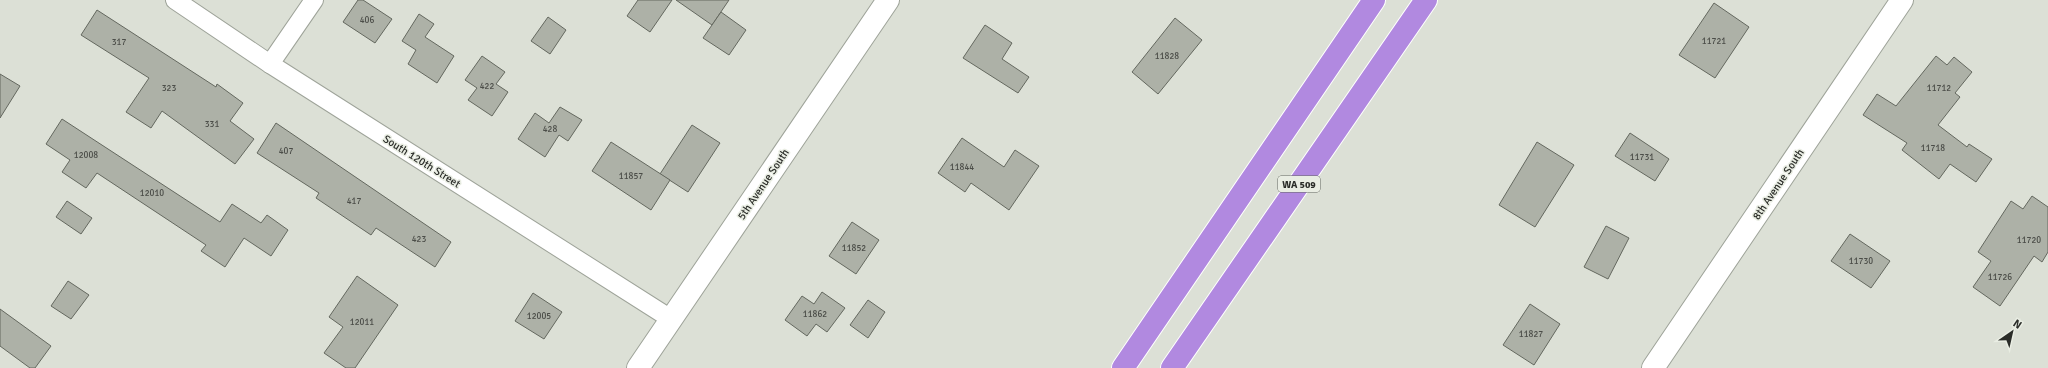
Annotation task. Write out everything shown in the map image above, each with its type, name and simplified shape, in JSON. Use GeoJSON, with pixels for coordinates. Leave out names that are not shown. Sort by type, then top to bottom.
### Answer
{"type":"FeatureCollection","features":[{"type":"Feature","properties":{"kind":"highway"},"geometry":{"type":"LineString","coordinates":[[1122,368],[1374,0]]}},
{"type":"Feature","properties":{"kind":"highway","name":"WA 509"},"geometry":{"type":"LineString","coordinates":[[1172,368],[1426,0]]}},
{"type":"Feature","properties":{"kind":"street","name":"South 120th Street"},"geometry":{"type":"LineString","coordinates":[[175,0],[270,64],[671,319]]}},
{"type":"Feature","properties":{"kind":"street"},"geometry":{"type":"LineString","coordinates":[[270,64],[314,0]]}},
{"type":"Feature","properties":{"kind":"street","name":"5th Avenue South"},"geometry":{"type":"LineString","coordinates":[[638,368],[888,0]]}},
{"type":"Feature","properties":{"kind":"street","name":"8th Avenue South"},"geometry":{"type":"LineString","coordinates":[[1653,368],[1902,0]]}},
{"type":"Feature","properties":{"kind":"building"},"geometry":{"type":"Polygon","coordinates":[[[358,0],[363,0],[392,19],[375,43],[343,22],[358,0]]]}},
{"type":"Feature","properties":{"kind":"building"},"geometry":{"type":"Polygon","coordinates":[[[638,0],[672,0],[650,32],[627,16],[638,0]]]}},
{"type":"Feature","properties":{"kind":"building"},"geometry":{"type":"Polygon","coordinates":[[[676,0],[729,0],[712,25],[676,0]]]}},
{"type":"Feature","properties":{"kind":"building"},"geometry":{"type":"Polygon","coordinates":[[[1714,3],[1749,27],[1715,78],[1679,55],[1714,3]]]}},
{"type":"Feature","properties":{"kind":"building"},"geometry":{"type":"Polygon","coordinates":[[[97,10],[216,87],[217,84],[243,103],[230,121],[254,139],[235,164],[162,111],[151,128],[126,112],[149,78],[81,35],[97,10]]]}},
{"type":"Feature","properties":{"kind":"building"},"geometry":{"type":"Polygon","coordinates":[[[721,12],[746,30],[729,55],[703,38],[721,12]]]}},
{"type":"Feature","properties":{"kind":"building"},"geometry":{"type":"Polygon","coordinates":[[[419,14],[434,24],[425,37],[454,56],[437,83],[408,64],[416,50],[402,41],[419,14]]]}},
{"type":"Feature","properties":{"kind":"building"},"geometry":{"type":"Polygon","coordinates":[[[548,17],[566,30],[550,54],[531,41],[548,17]]]}},
{"type":"Feature","properties":{"kind":"building"},"geometry":{"type":"Polygon","coordinates":[[[1175,18],[1202,40],[1158,94],[1132,72],[1175,18]]]}},
{"type":"Feature","properties":{"kind":"building"},"geometry":{"type":"Polygon","coordinates":[[[985,25],[1012,43],[1002,59],[1029,77],[1018,93],[963,58],[985,25]]]}},
{"type":"Feature","properties":{"kind":"building"},"geometry":{"type":"Polygon","coordinates":[[[482,56],[505,72],[496,84],[508,92],[492,116],[468,100],[477,88],[465,80],[482,56]]]}},
{"type":"Feature","properties":{"kind":"building"},"geometry":{"type":"Polygon","coordinates":[[[1936,56],[1947,65],[1954,57],[1972,72],[1955,93],[1960,97],[1938,125],[1967,147],[1969,144],[1992,159],[1976,182],[1950,164],[1939,179],[1902,150],[1907,143],[1863,115],[1877,94],[1896,106],[1936,56]]]}},
{"type":"Feature","properties":{"kind":"building"},"geometry":{"type":"Polygon","coordinates":[[[0,74],[20,86],[0,118],[0,74]]]}},
{"type":"Feature","properties":{"kind":"building"},"geometry":{"type":"Polygon","coordinates":[[[560,107],[582,120],[568,141],[559,135],[545,157],[518,139],[535,113],[549,123],[560,107]]]}},
{"type":"Feature","properties":{"kind":"building"},"geometry":{"type":"Polygon","coordinates":[[[62,119],[220,222],[232,204],[261,223],[267,215],[288,230],[271,256],[244,238],[225,267],[201,251],[206,245],[97,173],[86,188],[62,172],[70,160],[46,144],[62,119]]]}},
{"type":"Feature","properties":{"kind":"building"},"geometry":{"type":"Polygon","coordinates":[[[276,123],[451,242],[435,267],[376,228],[371,235],[316,198],[319,193],[257,153],[276,123]]]}},
{"type":"Feature","properties":{"kind":"building"},"geometry":{"type":"Polygon","coordinates":[[[692,125],[720,143],[688,192],[660,174],[692,125]]]}},
{"type":"Feature","properties":{"kind":"building"},"geometry":{"type":"Polygon","coordinates":[[[1630,133],[1669,159],[1655,181],[1615,156],[1630,133]]]}},
{"type":"Feature","properties":{"kind":"building"},"geometry":{"type":"Polygon","coordinates":[[[962,138],[1004,167],[1015,150],[1039,166],[1009,210],[971,183],[965,192],[938,173],[962,138]]]}},
{"type":"Feature","properties":{"kind":"building"},"geometry":{"type":"Polygon","coordinates":[[[611,142],[670,180],[651,210],[592,171],[611,142]]]}},
{"type":"Feature","properties":{"kind":"building"},"geometry":{"type":"Polygon","coordinates":[[[1537,142],[1574,165],[1535,227],[1499,205],[1537,142]]]}},
{"type":"Feature","properties":{"kind":"building"},"geometry":{"type":"Polygon","coordinates":[[[2032,196],[2048,207],[2048,252],[2042,262],[2034,256],[2000,306],[1973,287],[1991,261],[1978,252],[2011,201],[2023,209],[2032,196]]]}},
{"type":"Feature","properties":{"kind":"building"},"geometry":{"type":"Polygon","coordinates":[[[67,201],[92,218],[81,234],[56,217],[67,201]]]}},
{"type":"Feature","properties":{"kind":"building"},"geometry":{"type":"Polygon","coordinates":[[[852,222],[879,240],[856,274],[829,256],[852,222]]]}},
{"type":"Feature","properties":{"kind":"building"},"geometry":{"type":"Polygon","coordinates":[[[1606,226],[1629,238],[1608,279],[1584,267],[1606,226]]]}},
{"type":"Feature","properties":{"kind":"building"},"geometry":{"type":"Polygon","coordinates":[[[1850,234],[1890,261],[1871,288],[1831,261],[1850,234]]]}},
{"type":"Feature","properties":{"kind":"building"},"geometry":{"type":"Polygon","coordinates":[[[357,276],[398,305],[355,368],[346,368],[324,353],[343,327],[329,317],[357,276]]]}},
{"type":"Feature","properties":{"kind":"building"},"geometry":{"type":"Polygon","coordinates":[[[68,281],[89,295],[71,319],[51,306],[68,281]]]}},
{"type":"Feature","properties":{"kind":"building"},"geometry":{"type":"Polygon","coordinates":[[[822,292],[845,308],[827,332],[816,324],[807,336],[785,320],[802,296],[814,304],[822,292]]]}},
{"type":"Feature","properties":{"kind":"building"},"geometry":{"type":"Polygon","coordinates":[[[533,293],[562,312],[544,339],[515,321],[533,293]]]}},
{"type":"Feature","properties":{"kind":"building"},"geometry":{"type":"Polygon","coordinates":[[[868,300],[885,312],[868,338],[850,325],[868,300]]]}},
{"type":"Feature","properties":{"kind":"building"},"geometry":{"type":"Polygon","coordinates":[[[1530,304],[1560,324],[1534,365],[1503,345],[1530,304]]]}},
{"type":"Feature","properties":{"kind":"building"},"geometry":{"type":"Polygon","coordinates":[[[0,309],[51,346],[35,368],[30,368],[0,346],[0,309]]]}}]}
